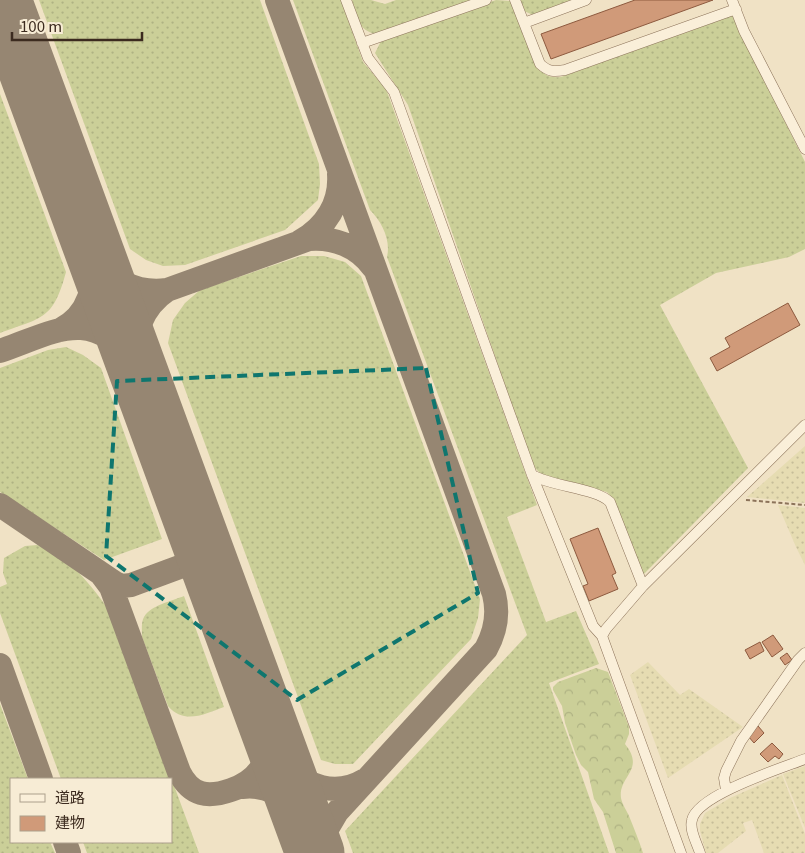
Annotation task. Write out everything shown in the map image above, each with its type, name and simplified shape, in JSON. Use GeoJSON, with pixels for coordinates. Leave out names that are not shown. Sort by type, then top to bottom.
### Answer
{"type":"FeatureCollection","features":[{"type":"Feature","properties":{"kind":"street"},"geometry":{"type":"LineString","coordinates":[[346,0],[368,58],[394,92],[532,475],[594,626],[602,636],[682,853]]}},
{"type":"Feature","properties":{"kind":"street"},"geometry":{"type":"LineString","coordinates":[[362,43],[486,0]]}},
{"type":"Feature","properties":{"kind":"street"},"geometry":{"type":"LineString","coordinates":[[515,0],[540,64],[546,70],[554,72],[565,70],[734,4],[744,31],[805,149]]}},
{"type":"Feature","properties":{"kind":"street"},"geometry":{"type":"LineString","coordinates":[[524,23],[586,0]]}},
{"type":"Feature","properties":{"kind":"street"},"geometry":{"type":"LineString","coordinates":[[602,636],[643,586],[805,425]]}},
{"type":"Feature","properties":{"kind":"street"},"geometry":{"type":"LineString","coordinates":[[532,475],[547,482],[604,496],[610,502],[643,586]]}},
{"type":"Feature","properties":{"kind":"street"},"geometry":{"type":"LineString","coordinates":[[726,790],[724,778],[726,771],[741,741],[805,652]]}},
{"type":"Feature","properties":{"kind":"street"},"geometry":{"type":"LineString","coordinates":[[700,853],[692,828],[692,817],[698,808],[726,790],[805,759]]}},
{"type":"Feature","properties":{"kind":"path"},"geometry":{"type":"LineString","coordinates":[[746,500],[805,505]]}},
{"type":"Feature","properties":{"kind":"highlighted area"},"geometry":{"type":"Polygon","coordinates":[[[426,368],[478,593],[297,700],[106,556],[117,381],[426,368]]]}},
{"type":"Feature","properties":{"kind":"shaded area"},"geometry":{"type":"Polygon","coordinates":[[[805,446],[805,503],[747,497],[754,491],[805,446]]]}},
{"type":"Feature","properties":{"kind":"shaded area"},"geometry":{"type":"Polygon","coordinates":[[[778,505],[805,508],[805,565],[796,547],[778,505]]]}},
{"type":"Feature","properties":{"kind":"shaded area"},"geometry":{"type":"Polygon","coordinates":[[[648,662],[680,695],[689,689],[743,727],[668,778],[630,675],[648,662]]]}},
{"type":"Feature","properties":{"kind":"shaded area"},"geometry":{"type":"Polygon","coordinates":[[[805,766],[805,828],[783,774],[805,766]]]}},
{"type":"Feature","properties":{"kind":"shaded area"},"geometry":{"type":"Polygon","coordinates":[[[782,775],[805,834],[805,853],[764,853],[752,820],[743,823],[746,831],[718,853],[706,853],[700,831],[700,824],[705,813],[730,798],[782,775]]]}},
{"type":"Feature","properties":{"kind":"green space"},"geometry":{"type":"Polygon","coordinates":[[[39,0],[260,0],[319,164],[320,184],[318,200],[285,230],[185,265],[163,266],[146,260],[130,249],[39,0]]]}},
{"type":"Feature","properties":{"kind":"green space"},"geometry":{"type":"Polygon","coordinates":[[[293,0],[341,0],[363,62],[386,89],[537,505],[507,517],[546,622],[576,611],[599,664],[549,683],[609,853],[353,853],[345,831],[527,635],[387,257],[387,238],[378,220],[370,210],[293,0]]]}},
{"type":"Feature","properties":{"kind":"green space"},"geometry":{"type":"Polygon","coordinates":[[[352,0],[371,0],[385,4],[396,0],[473,0],[376,34],[365,30],[359,22],[352,0]]]}},
{"type":"Feature","properties":{"kind":"green space"},"geometry":{"type":"Polygon","coordinates":[[[496,0],[511,1],[538,67],[548,76],[554,77],[561,77],[732,15],[805,162],[805,249],[789,257],[716,273],[660,305],[748,468],[643,575],[614,500],[607,492],[543,476],[533,466],[408,105],[375,53],[381,41],[496,0]]]}},
{"type":"Feature","properties":{"kind":"green space"},"geometry":{"type":"Polygon","coordinates":[[[520,0],[580,0],[533,15],[524,11],[520,0]]]}},
{"type":"Feature","properties":{"kind":"green space"},"geometry":{"type":"Polygon","coordinates":[[[0,94],[66,272],[56,300],[51,308],[36,319],[0,333],[0,94]]]}},
{"type":"Feature","properties":{"kind":"green space"},"geometry":{"type":"Polygon","coordinates":[[[301,256],[324,256],[345,262],[361,276],[480,599],[478,618],[471,639],[353,764],[335,764],[321,760],[168,343],[173,320],[185,303],[200,290],[301,256]]]}},
{"type":"Feature","properties":{"kind":"green space"},"geometry":{"type":"Polygon","coordinates":[[[66,347],[83,355],[101,368],[162,539],[104,560],[0,492],[0,368],[48,350],[66,347]]]}},
{"type":"Feature","properties":{"kind":"green space"},"geometry":{"type":"Polygon","coordinates":[[[37,545],[52,550],[67,560],[91,586],[109,610],[171,778],[61,778],[0,613],[0,587],[7,584],[3,573],[4,558],[25,546],[37,545]]]}},
{"type":"Feature","properties":{"kind":"green space"},"geometry":{"type":"Polygon","coordinates":[[[184,596],[224,707],[202,715],[188,717],[174,712],[168,706],[142,637],[142,621],[147,613],[157,606],[184,596]]]}},
{"type":"Feature","properties":{"kind":"green space"},"geometry":{"type":"Polygon","coordinates":[[[596,668],[608,672],[629,727],[629,734],[625,744],[633,760],[630,772],[621,790],[621,798],[643,853],[616,853],[603,812],[594,799],[588,772],[581,765],[576,755],[565,723],[562,706],[553,690],[553,687],[558,682],[596,668]]]}},
{"type":"Feature","properties":{"kind":"green space"},"geometry":{"type":"Polygon","coordinates":[[[0,704],[28,778],[10,778],[10,843],[50,843],[55,853],[0,853],[0,704]]]}},
{"type":"Feature","properties":{"kind":"green space"},"geometry":{"type":"Polygon","coordinates":[[[172,780],[199,853],[87,853],[83,843],[172,843],[172,780]]]}},
{"type":"Feature","properties":{"kind":"building"},"geometry":{"type":"Polygon","coordinates":[[[635,0],[713,0],[551,59],[541,34],[635,0]]]}},
{"type":"Feature","properties":{"kind":"building"},"geometry":{"type":"Polygon","coordinates":[[[788,303],[800,325],[717,371],[710,358],[730,347],[725,338],[788,303]]]}},
{"type":"Feature","properties":{"kind":"building"},"geometry":{"type":"Polygon","coordinates":[[[598,528],[616,573],[612,575],[618,589],[589,601],[583,586],[588,584],[570,539],[598,528]]]}},
{"type":"Feature","properties":{"kind":"building"},"geometry":{"type":"Polygon","coordinates":[[[773,635],[783,649],[772,657],[762,642],[773,635]]]}},
{"type":"Feature","properties":{"kind":"building"},"geometry":{"type":"Polygon","coordinates":[[[760,642],[764,651],[750,659],[745,650],[760,642]]]}},
{"type":"Feature","properties":{"kind":"building"},"geometry":{"type":"Polygon","coordinates":[[[787,653],[792,660],[785,665],[780,658],[787,653]]]}},
{"type":"Feature","properties":{"kind":"building"},"geometry":{"type":"Polygon","coordinates":[[[758,726],[764,733],[754,743],[748,736],[758,726]]]}},
{"type":"Feature","properties":{"kind":"building"},"geometry":{"type":"Polygon","coordinates":[[[772,743],[783,754],[779,759],[775,756],[768,762],[760,754],[772,743]]]}},
{"type":"Feature","properties":{"kind":"taxiway"},"geometry":{"type":"LineString","coordinates":[[277,0],[494,594],[496,608],[494,629],[486,649],[337,812],[324,834],[320,853]]}},
{"type":"Feature","properties":{"kind":"taxiway"},"geometry":{"type":"LineString","coordinates":[[301,241],[318,229],[330,213],[337,195],[339,174]]}},
{"type":"Feature","properties":{"kind":"taxiway"},"geometry":{"type":"LineString","coordinates":[[95,252],[108,270],[125,283],[144,290],[155,291],[167,290],[309,239],[336,241],[345,244],[360,253],[373,267]]}},
{"type":"Feature","properties":{"kind":"taxiway"},"geometry":{"type":"LineString","coordinates":[[60,330],[79,316],[85,307],[92,287],[95,252]]}},
{"type":"Feature","properties":{"kind":"taxiway"},"geometry":{"type":"LineString","coordinates":[[136,363],[135,342],[141,322],[151,304],[167,290]]}},
{"type":"Feature","properties":{"kind":"taxiway"},"geometry":{"type":"LineString","coordinates":[[0,351],[56,331],[72,328],[88,329],[103,334],[119,345],[136,363]]}},
{"type":"Feature","properties":{"kind":"taxiway"},"geometry":{"type":"LineString","coordinates":[[0,505],[122,586],[131,585],[185,565],[196,552],[200,538]]}},
{"type":"Feature","properties":{"kind":"taxiway"},"geometry":{"type":"LineString","coordinates":[[180,567],[190,566],[199,568],[208,572],[215,580]]}},
{"type":"Feature","properties":{"kind":"taxiway"},"geometry":{"type":"LineString","coordinates":[[102,575],[111,587],[179,772],[189,786],[201,793],[215,794],[223,793],[250,780],[260,770],[267,754],[268,725]]}},
{"type":"Feature","properties":{"kind":"taxiway"},"geometry":{"type":"LineString","coordinates":[[0,665],[41,778]]}},
{"type":"Feature","properties":{"kind":"taxiway"},"geometry":{"type":"LineString","coordinates":[[283,765],[312,784],[332,789],[343,788],[365,780]]}},
{"type":"Feature","properties":{"kind":"taxiway"},"geometry":{"type":"LineString","coordinates":[[242,787],[267,789],[288,800],[300,811]]}},
{"type":"Feature","properties":{"kind":"taxiway"},"geometry":{"type":"LineString","coordinates":[[65,843],[69,853]]}},
{"type":"Feature","properties":{"kind":"runway"},"geometry":{"type":"LineString","coordinates":[[2,0],[315,853]]}}]}
